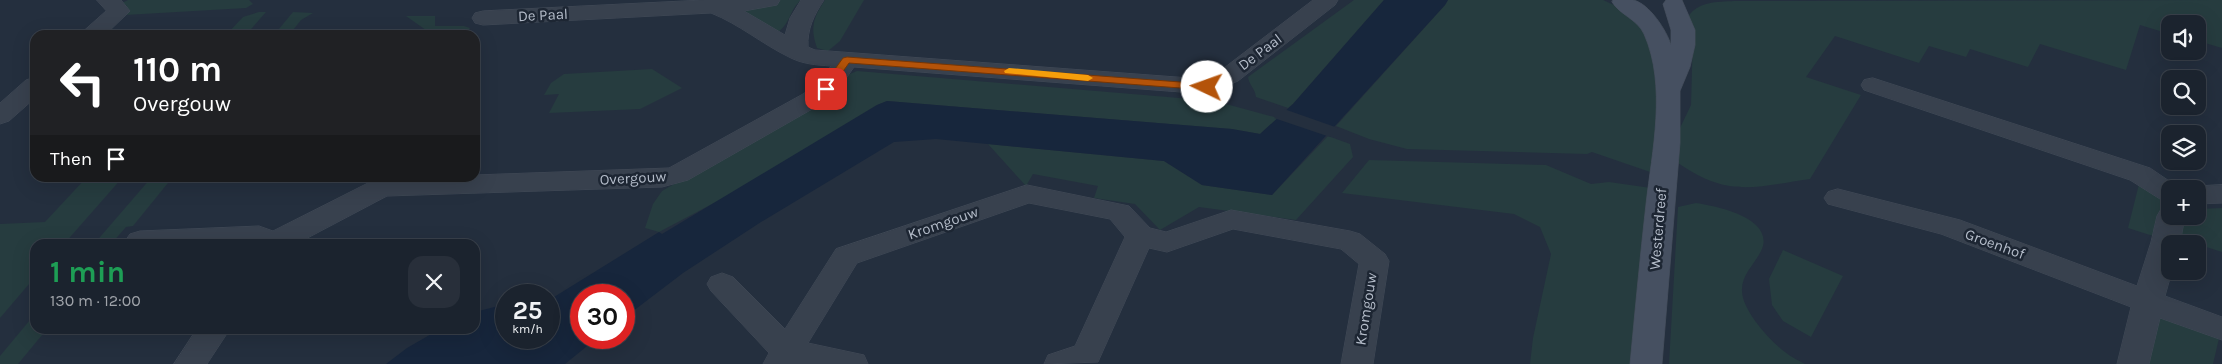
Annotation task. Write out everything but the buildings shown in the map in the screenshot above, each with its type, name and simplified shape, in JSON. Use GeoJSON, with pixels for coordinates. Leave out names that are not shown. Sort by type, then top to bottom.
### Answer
{"type":"FeatureCollection","features":[{"type":"Feature","properties":{"kind":"main road"},"geometry":{"type":"LineString","coordinates":[[1619,1],[1671,3]]}},
{"type":"Feature","properties":{"kind":"main road","name":"Westerdreef"},"geometry":{"type":"LineString","coordinates":[[1619,1],[1638,11],[1658,40],[1663,55],[1668,93],[1664,165],[1646,364]]}},
{"type":"Feature","properties":{"kind":"main road","name":"Westerdreef"},"geometry":{"type":"LineString","coordinates":[[1668,93],[1682,50],[1671,3]]}},
{"type":"Feature","properties":{"kind":"street"},"geometry":{"type":"LineString","coordinates":[[97,30],[119,11],[108,0]]}},
{"type":"Feature","properties":{"kind":"street","name":"De Paal"},"geometry":{"type":"LineString","coordinates":[[483,18],[715,7],[758,3],[769,0]]}},
{"type":"Feature","properties":{"kind":"street"},"geometry":{"type":"LineString","coordinates":[[798,52],[795,38],[806,8],[813,0]]}},
{"type":"Feature","properties":{"kind":"street","name":"De Paal"},"geometry":{"type":"LineString","coordinates":[[715,7],[735,13],[798,52],[811,57],[1207,87],[1229,76],[1327,0]]}},
{"type":"Feature","properties":{"kind":"street","name":"Overgouw"},"geometry":{"type":"LineString","coordinates":[[480,181],[662,178],[678,174],[812,99],[826,89],[847,60]]}},
{"type":"Feature","properties":{"kind":"street"},"geometry":{"type":"LineString","coordinates":[[1873,85],[2140,174],[2161,187]]}},
{"type":"Feature","properties":{"kind":"street"},"geometry":{"type":"LineString","coordinates":[[0,116],[30,89]]}},
{"type":"Feature","properties":{"kind":"street","name":"Overgouw"},"geometry":{"type":"LineString","coordinates":[[279,239],[385,182]]}},
{"type":"Feature","properties":{"kind":"street","name":"Kromgouw"},"geometry":{"type":"LineString","coordinates":[[783,358],[846,256],[1027,194],[1119,212],[1140,236],[1167,242],[1231,219],[1350,242],[1374,261],[1357,364]]}},
{"type":"Feature","properties":{"kind":"street"},"geometry":{"type":"LineString","coordinates":[[2206,195],[2222,194]]}},
{"type":"Feature","properties":{"kind":"street","name":"Groenhof"},"geometry":{"type":"LineString","coordinates":[[1838,198],[1950,227],[2222,329]]}},
{"type":"Feature","properties":{"kind":"street"},"geometry":{"type":"LineString","coordinates":[[2133,364],[2169,225]]}},
{"type":"Feature","properties":{"kind":"street","name":"Overgouw"},"geometry":{"type":"LineString","coordinates":[[188,239],[259,236],[265,239]]}},
{"type":"Feature","properties":{"kind":"street"},"geometry":{"type":"LineString","coordinates":[[1080,361],[1140,236]]}},
{"type":"Feature","properties":{"kind":"street"},"geometry":{"type":"LineString","coordinates":[[722,284],[783,358],[852,364]]}},
{"type":"Feature","properties":{"kind":"street"},"geometry":{"type":"LineString","coordinates":[[190,364],[211,334]]}},
{"type":"Feature","properties":{"kind":"green space"},"geometry":{"type":"Polygon","coordinates":[[[128,0],[249,0],[253,4],[246,8],[125,15],[127,6],[122,3],[128,0]]]}},
{"type":"Feature","properties":{"kind":"green space"},"geometry":{"type":"Polygon","coordinates":[[[781,0],[801,0],[794,8],[785,25],[778,32],[740,11],[781,0]]]}},
{"type":"Feature","properties":{"kind":"green space"},"geometry":{"type":"Polygon","coordinates":[[[825,0],[864,0],[840,41],[828,51],[817,48],[813,29],[815,18],[825,0]]]}},
{"type":"Feature","properties":{"kind":"green space"},"geometry":{"type":"Polygon","coordinates":[[[1354,0],[1384,0],[1293,104],[1288,108],[1256,97],[1248,77],[1354,0]]]}},
{"type":"Feature","properties":{"kind":"green space"},"geometry":{"type":"Polygon","coordinates":[[[1448,0],[1603,0],[1629,12],[1647,28],[1659,75],[1653,173],[1592,152],[1587,154],[1407,149],[1369,139],[1336,126],[1448,0]]]}},
{"type":"Feature","properties":{"kind":"green space"},"geometry":{"type":"Polygon","coordinates":[[[2222,0],[2222,48],[2206,43],[2206,15],[2161,15],[2161,31],[2140,25],[2126,70],[2040,44],[2028,67],[1970,49],[1966,57],[1929,46],[1919,63],[1835,36],[1806,77],[1861,95],[1810,179],[1757,187],[1727,186],[1696,174],[1678,163],[1680,128],[1691,105],[1693,34],[1688,17],[1702,5],[1734,1],[2222,0]]]}},
{"type":"Feature","properties":{"kind":"green space"},"geometry":{"type":"Polygon","coordinates":[[[266,12],[250,30],[231,30],[243,17],[266,12]]]}},
{"type":"Feature","properties":{"kind":"green space"},"geometry":{"type":"Polygon","coordinates":[[[293,12],[313,13],[301,20],[293,30],[278,30],[293,12]]]}},
{"type":"Feature","properties":{"kind":"green space"},"geometry":{"type":"Polygon","coordinates":[[[406,16],[435,16],[435,26],[464,26],[470,28],[469,30],[426,30],[406,16]]]}},
{"type":"Feature","properties":{"kind":"green space"},"geometry":{"type":"Polygon","coordinates":[[[652,69],[682,88],[640,109],[549,113],[559,94],[544,95],[551,83],[564,74],[652,69]]]}},
{"type":"Feature","properties":{"kind":"green space"},"geometry":{"type":"Polygon","coordinates":[[[857,71],[1215,101],[1278,118],[1260,134],[1231,129],[887,101],[877,105],[731,194],[659,232],[645,228],[653,204],[662,191],[818,101],[845,76],[857,71]]]}},
{"type":"Feature","properties":{"kind":"green space"},"geometry":{"type":"Polygon","coordinates":[[[1328,136],[1350,144],[1353,157],[1296,220],[1199,207],[1160,230],[1135,204],[1094,198],[1098,186],[1033,174],[1026,186],[988,144],[1164,161],[1202,185],[1272,195],[1328,136]]]}},
{"type":"Feature","properties":{"kind":"green space"},"geometry":{"type":"Polygon","coordinates":[[[1369,160],[1546,165],[1591,184],[1609,182],[1651,188],[1630,364],[1530,364],[1533,338],[1551,254],[1540,227],[1514,214],[1342,193],[1369,160]]]}},
{"type":"Feature","properties":{"kind":"green space"},"geometry":{"type":"Polygon","coordinates":[[[82,182],[118,182],[68,239],[30,239],[30,283],[0,318],[0,224],[45,222],[82,182]]]}},
{"type":"Feature","properties":{"kind":"green space"},"geometry":{"type":"Polygon","coordinates":[[[148,182],[169,182],[133,226],[126,227],[115,239],[98,239],[148,182]]]}},
{"type":"Feature","properties":{"kind":"green space"},"geometry":{"type":"Polygon","coordinates":[[[2139,184],[2161,193],[2161,207],[2153,236],[2128,228],[2139,184]]]}},
{"type":"Feature","properties":{"kind":"green space"},"geometry":{"type":"Polygon","coordinates":[[[1696,203],[1728,210],[1750,220],[1758,227],[1763,236],[1763,246],[1744,279],[1742,285],[1743,299],[1752,316],[1772,341],[1787,354],[1805,364],[1669,364],[1678,207],[1696,203]]]}},
{"type":"Feature","properties":{"kind":"green space"},"geometry":{"type":"Polygon","coordinates":[[[2222,208],[2222,252],[2206,247],[2206,235],[2179,235],[2181,225],[2206,225],[2206,209],[2222,208]]]}},
{"type":"Feature","properties":{"kind":"green space"},"geometry":{"type":"Polygon","coordinates":[[[1783,250],[1843,276],[1811,337],[1783,321],[1772,305],[1769,279],[1783,250]]]}},
{"type":"Feature","properties":{"kind":"green space"},"geometry":{"type":"Polygon","coordinates":[[[2160,311],[2220,334],[2213,364],[2144,364],[2160,311]]]}},
{"type":"Feature","properties":{"kind":"green space"},"geometry":{"type":"Polygon","coordinates":[[[30,320],[30,334],[43,334],[18,364],[0,364],[0,356],[30,320]]]}},
{"type":"Feature","properties":{"kind":"water"},"geometry":{"type":"Polygon","coordinates":[[[1384,0],[1448,0],[1272,195],[1202,185],[1164,161],[936,139],[894,142],[761,222],[683,273],[635,310],[635,284],[575,284],[659,232],[662,234],[877,105],[887,101],[1232,129],[1260,134],[1293,104],[1384,0]]]}},
{"type":"Feature","properties":{"kind":"water"},"geometry":{"type":"Polygon","coordinates":[[[570,287],[570,349],[583,349],[565,364],[386,364],[407,348],[431,334],[480,334],[480,311],[495,307],[495,349],[560,349],[560,293],[570,287]]]}},
{"type":"Feature","properties":{"kind":"pier"},"geometry":{"type":"Polygon","coordinates":[[[1284,109],[1338,128],[1330,137],[1274,118],[1284,109]]]}},
{"type":"Feature","properties":{"kind":"slow traffic"},"geometry":{"type":"LineString","coordinates":[[1009,71],[1088,78]]}},
{"type":"Feature","properties":{"kind":"route"},"geometry":{"type":"LineString","coordinates":[[826,89],[847,60],[1207,87]]}}]}
